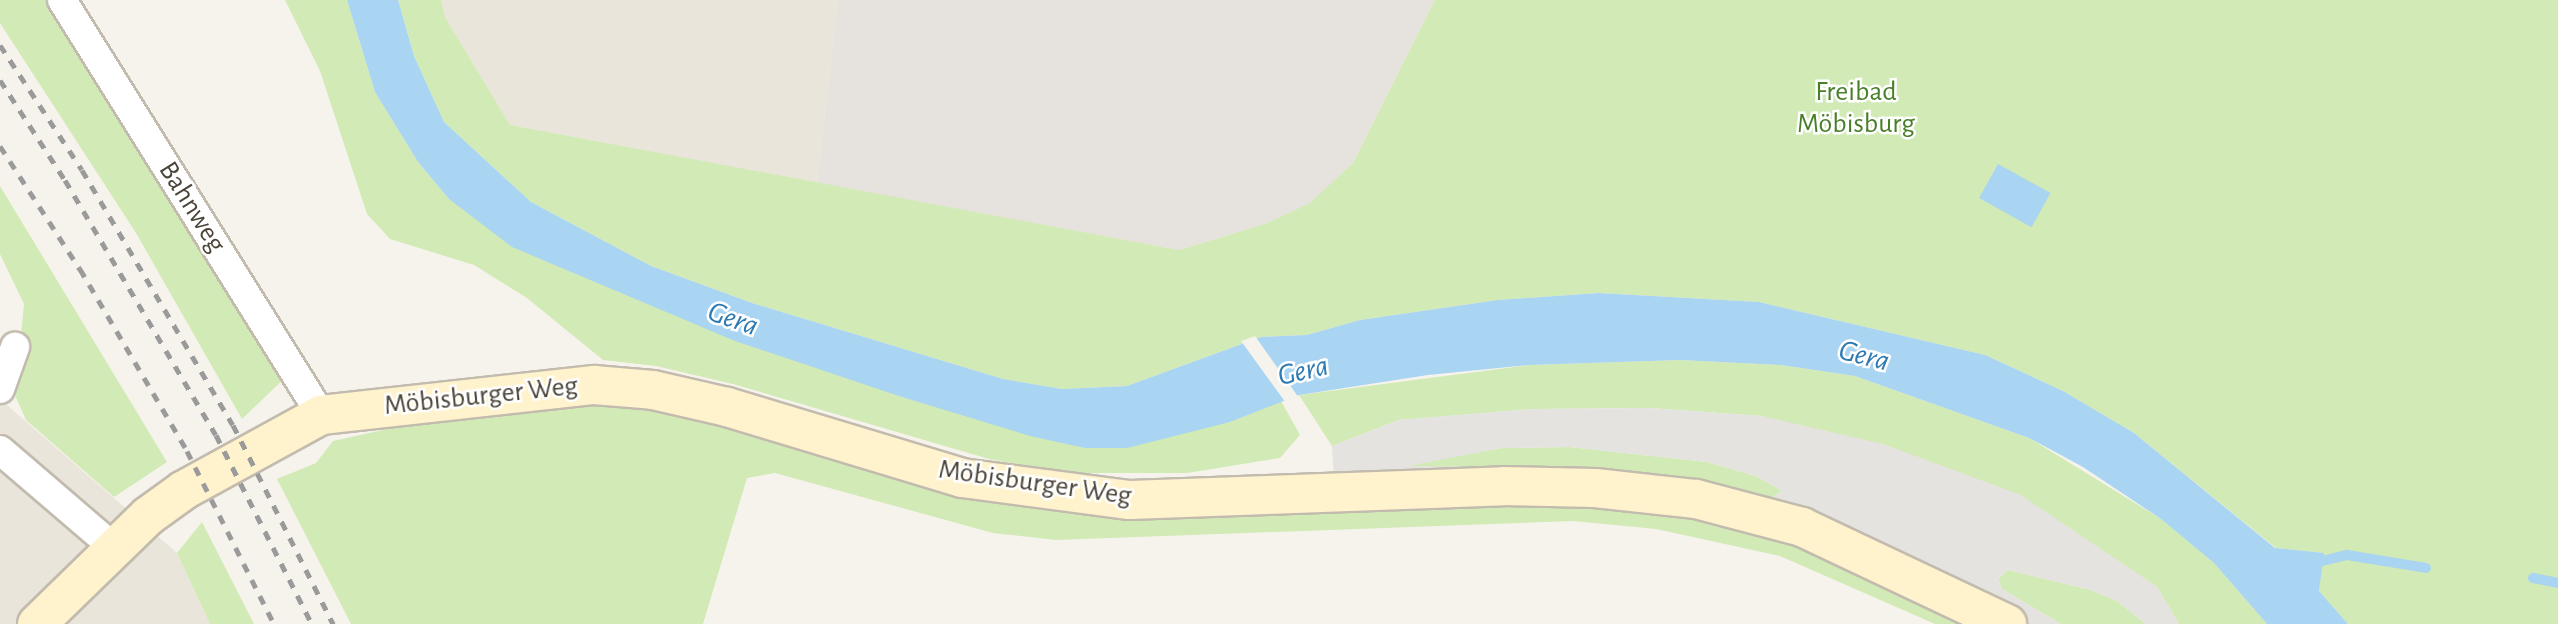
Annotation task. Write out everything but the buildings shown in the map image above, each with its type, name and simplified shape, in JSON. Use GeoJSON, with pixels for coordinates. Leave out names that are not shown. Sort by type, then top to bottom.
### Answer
{"type":"FeatureCollection","features":[{"type":"Feature","properties":{"kind":"street","name":"Bahnweg"},"geometry":{"type":"LineString","coordinates":[[62,0],[321,415]]}},
{"type":"Feature","properties":{"kind":"street"},"geometry":{"type":"LineString","coordinates":[[0,389],[15,347]]}},
{"type":"Feature","properties":{"kind":"street","name":"Möbisburger Weg"},"geometry":{"type":"LineString","coordinates":[[37,624],[112,546],[184,490],[321,415],[594,385],[653,390],[727,407],[962,478],[1130,500],[1504,486],[1595,488],[1696,499],[1802,527],[2007,624]]}},
{"type":"Feature","properties":{"kind":"street"},"geometry":{"type":"LineString","coordinates":[[0,450],[112,546]]}},
{"type":"Feature","properties":{"kind":"shaded area"},"geometry":{"type":"Polygon","coordinates":[[[441,0],[838,0],[817,183],[510,125],[445,17],[441,0]]]}},
{"type":"Feature","properties":{"kind":"shaded area"},"geometry":{"type":"Polygon","coordinates":[[[838,0],[1435,0],[1353,163],[1311,203],[1265,224],[1179,250],[817,183],[838,0]]]}},
{"type":"Feature","properties":{"kind":"shaded area"},"geometry":{"type":"Polygon","coordinates":[[[0,399],[177,553],[210,624],[0,624],[0,399]]]}},
{"type":"Feature","properties":{"kind":"shaded area"},"geometry":{"type":"Polygon","coordinates":[[[1649,408],[1762,416],[1883,444],[2021,495],[2157,587],[2179,624],[2146,624],[2117,601],[2091,590],[2008,570],[1998,579],[2002,589],[2061,624],[2025,624],[1805,517],[1334,483],[1332,446],[1399,420],[1532,409],[1649,408]],[[1570,447],[1502,448],[1408,466],[1559,468],[1771,498],[1782,491],[1756,476],[1707,462],[1570,447]]]}},
{"type":"Feature","properties":{"kind":"green space"},"geometry":{"type":"Polygon","coordinates":[[[0,0],[54,0],[289,374],[242,419],[136,233],[0,23],[0,0]]]}},
{"type":"Feature","properties":{"kind":"green space"},"geometry":{"type":"Polygon","coordinates":[[[285,0],[347,0],[375,92],[418,162],[449,199],[902,397],[1085,448],[1230,422],[1281,401],[1300,435],[1280,458],[1187,473],[1068,473],[989,459],[733,384],[656,366],[603,360],[527,298],[474,265],[390,239],[367,214],[320,71],[285,0]]]}},
{"type":"Feature","properties":{"kind":"green space","name":"Freibad Möbisburg"},"geometry":{"type":"Polygon","coordinates":[[[398,0],[441,0],[445,17],[510,125],[1179,250],[1265,224],[1310,203],[1353,163],[1435,0],[2558,0],[2558,624],[2348,624],[2319,591],[2323,553],[2276,548],[2134,433],[2063,391],[1985,355],[1759,302],[1598,293],[1498,300],[1360,320],[1307,335],[1261,337],[1127,386],[1062,389],[1003,379],[752,303],[651,266],[531,202],[444,122],[414,56],[398,0]]]}},
{"type":"Feature","properties":{"kind":"green space"},"geometry":{"type":"Polygon","coordinates":[[[0,186],[167,462],[114,497],[26,420],[15,395],[24,304],[0,254],[0,186]]]}},
{"type":"Feature","properties":{"kind":"green space"},"geometry":{"type":"Polygon","coordinates":[[[1680,360],[1781,365],[1855,376],[2029,438],[2161,519],[2214,563],[2267,624],[2179,624],[2157,587],[2098,548],[1762,416],[1649,408],[1532,409],[1399,420],[1332,446],[1299,395],[1529,365],[1680,360]]]}},
{"type":"Feature","properties":{"kind":"green space"},"geometry":{"type":"Polygon","coordinates":[[[651,405],[980,497],[1064,513],[1129,516],[1504,501],[1593,504],[1693,515],[1797,542],[1972,624],[1935,624],[1780,556],[1656,529],[1573,521],[1056,540],[993,533],[775,473],[747,478],[703,624],[351,624],[277,479],[316,463],[333,441],[442,417],[583,406],[651,405]]]}},
{"type":"Feature","properties":{"kind":"green space"},"geometry":{"type":"Polygon","coordinates":[[[1570,447],[1707,462],[1756,476],[1782,491],[1771,498],[1559,468],[1406,467],[1417,461],[1502,448],[1570,447]]]}},
{"type":"Feature","properties":{"kind":"green space"},"geometry":{"type":"Polygon","coordinates":[[[202,522],[254,624],[210,624],[177,553],[202,522]]]}},
{"type":"Feature","properties":{"kind":"green space"},"geometry":{"type":"Polygon","coordinates":[[[2008,570],[2091,590],[2117,601],[2146,624],[2061,624],[2002,589],[1998,579],[2008,570]]]}},
{"type":"Feature","properties":{"kind":"water","name":"Gera"},"geometry":{"type":"Polygon","coordinates":[[[347,0],[398,0],[414,56],[444,122],[531,202],[651,266],[752,303],[1003,379],[1062,389],[1127,386],[1261,337],[1307,335],[1360,320],[1498,300],[1598,293],[1759,302],[1985,355],[2063,391],[2134,433],[2275,548],[2324,553],[2319,591],[2348,624],[2267,624],[2214,563],[2161,519],[2083,467],[2029,438],[1855,376],[1781,365],[1680,360],[1529,365],[1428,375],[1299,395],[1230,422],[1127,448],[1085,448],[1030,436],[902,397],[735,341],[512,247],[449,199],[418,162],[375,92],[347,0]]]}},
{"type":"Feature","properties":{"kind":"water"},"geometry":{"type":"Polygon","coordinates":[[[1998,164],[2050,193],[2032,227],[1979,198],[1998,164]]]}},
{"type":"Feature","properties":{"kind":"pier"},"geometry":{"type":"Polygon","coordinates":[[[1255,336],[1299,398],[1286,403],[1241,341],[1255,336]]]}},
{"type":"Feature","properties":{"kind":"waterway"},"geometry":{"type":"LineString","coordinates":[[2310,564],[2347,555],[2426,568]]}},
{"type":"Feature","properties":{"kind":"waterway"},"geometry":{"type":"LineString","coordinates":[[2533,578],[2558,583]]}},
{"type":"Feature","properties":{"kind":"railway"},"geometry":{"type":"LineString","coordinates":[[0,45],[82,170],[233,425],[333,624]]}},
{"type":"Feature","properties":{"kind":"railway"},"geometry":{"type":"LineString","coordinates":[[0,80],[65,180],[216,435],[312,624]]}},
{"type":"Feature","properties":{"kind":"railway"},"geometry":{"type":"LineString","coordinates":[[0,146],[80,269],[187,451],[274,624]]}}]}
